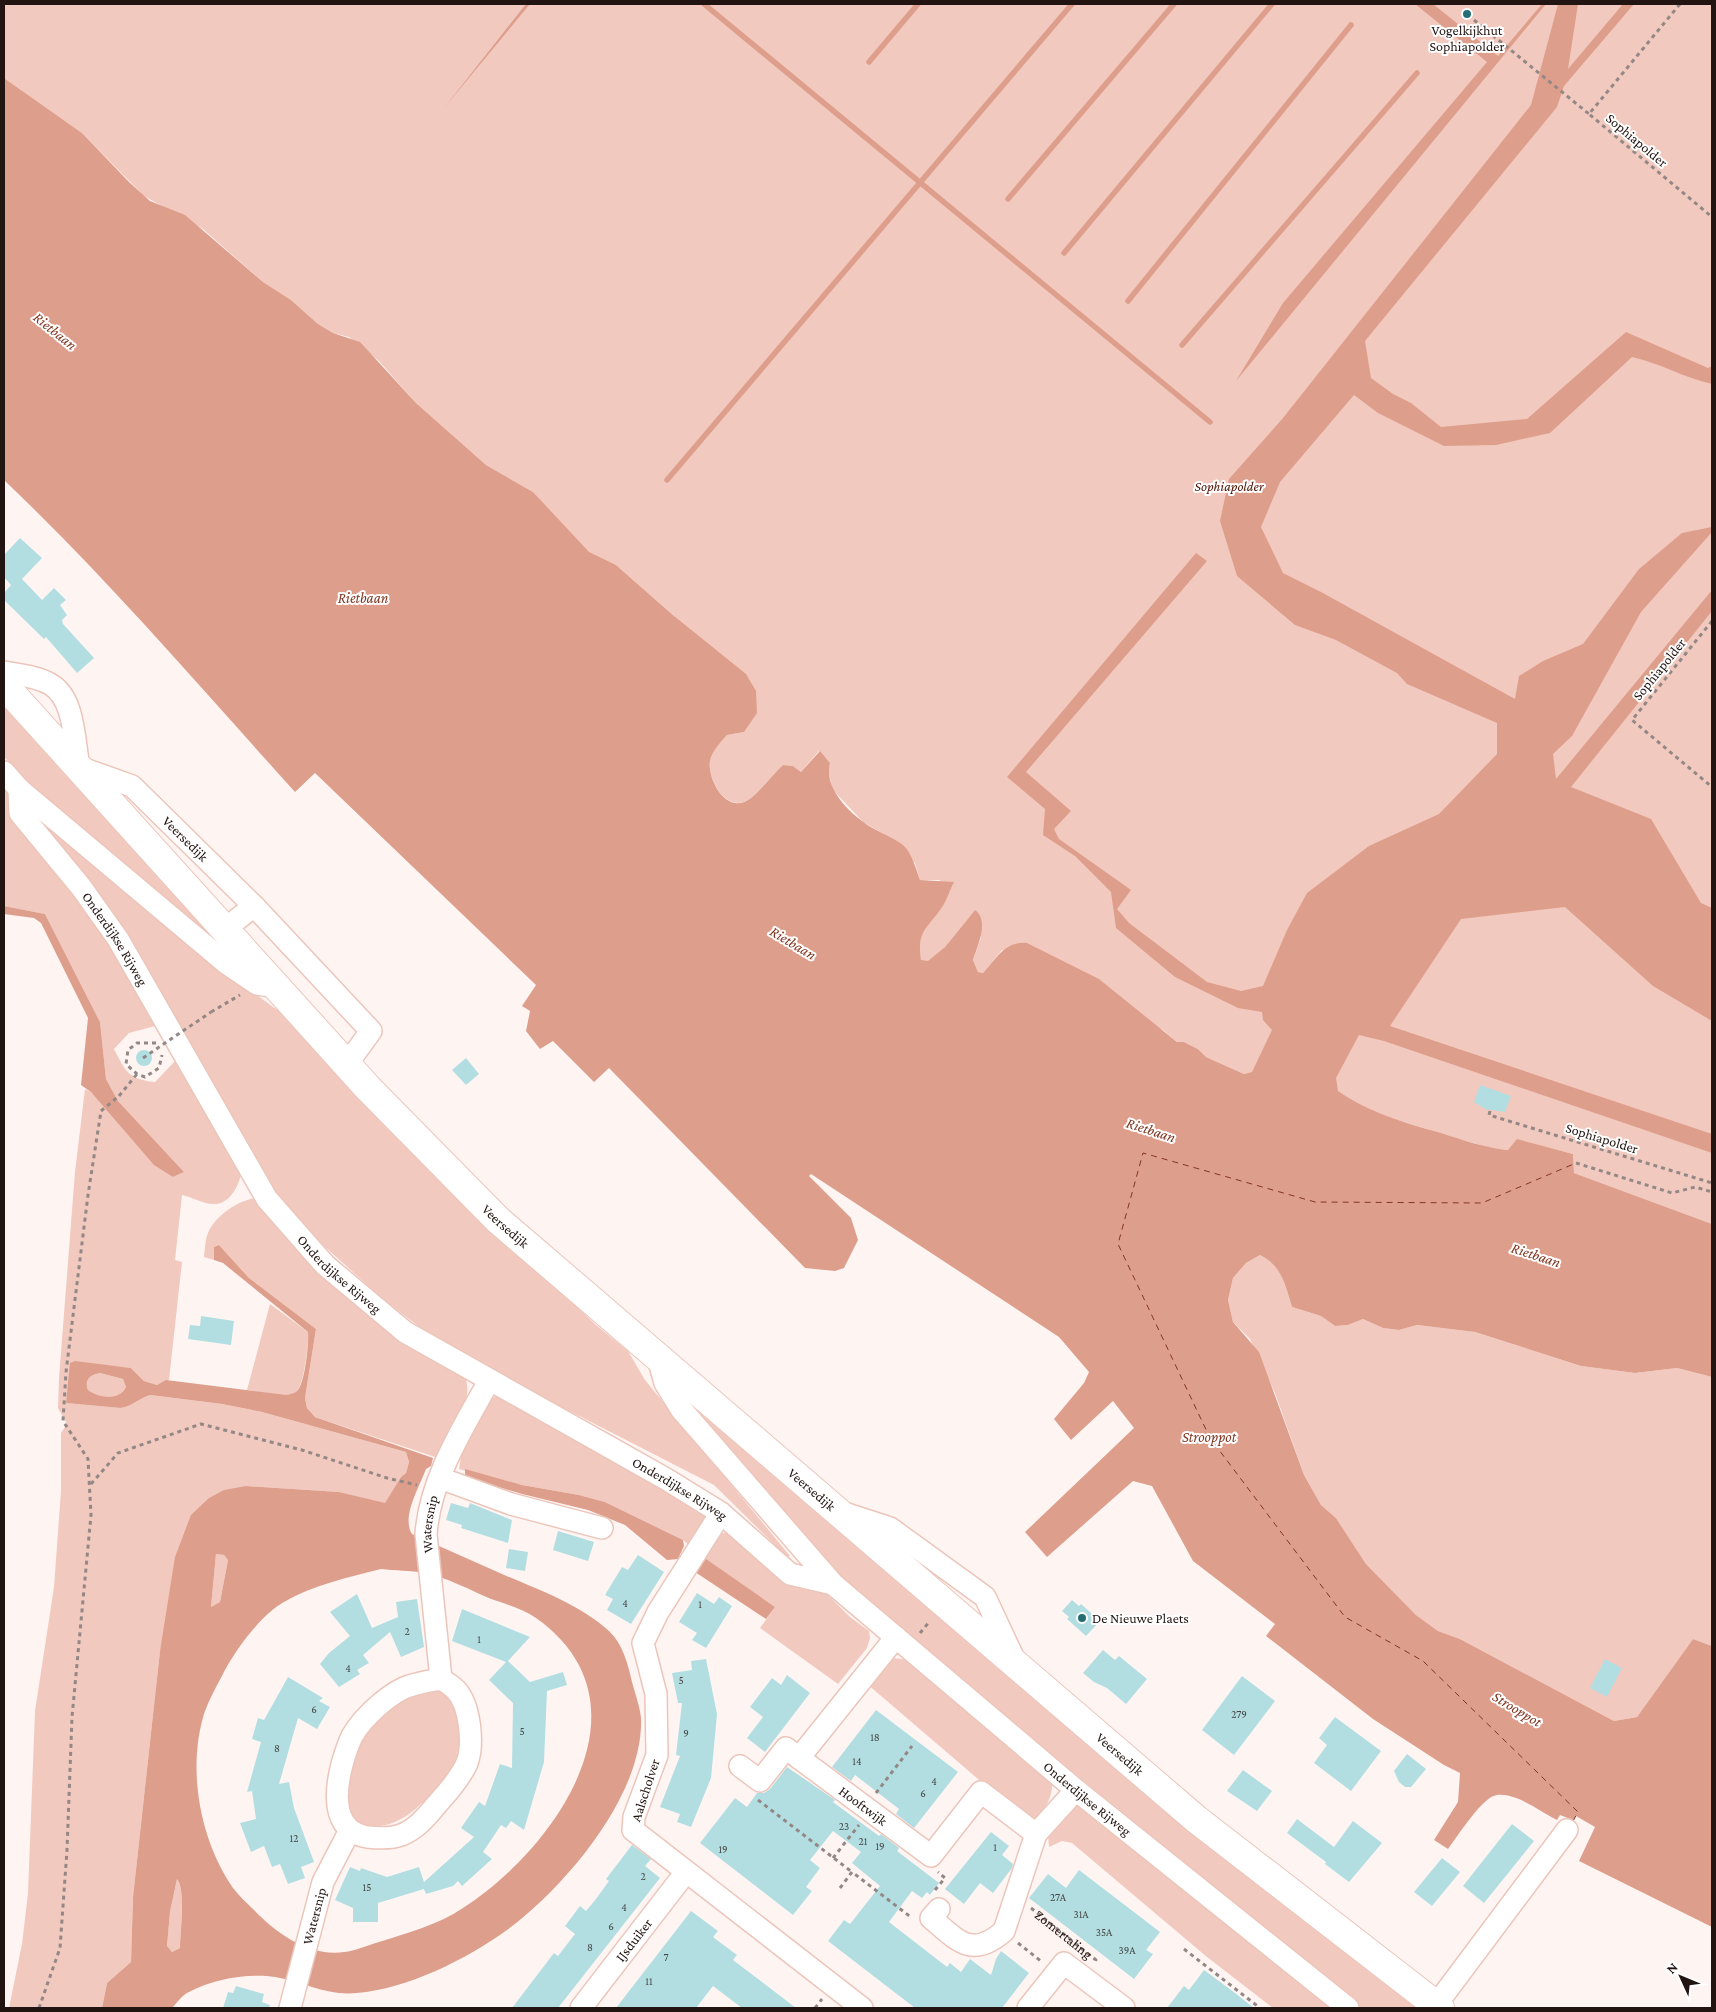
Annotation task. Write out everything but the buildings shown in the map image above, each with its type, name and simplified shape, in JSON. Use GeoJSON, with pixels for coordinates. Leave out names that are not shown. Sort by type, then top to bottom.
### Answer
{"type":"FeatureCollection","features":[{"type":"Feature","properties":{"kind":"main road","name":"Veersedijk"},"geometry":{"type":"LineString","coordinates":[[4,685],[225,929],[267,985],[347,1064],[498,1220],[833,1510],[1196,1819],[1438,2007]]}},
{"type":"Feature","properties":{"kind":"street"},"geometry":{"type":"LineString","coordinates":[[4,672],[36,678],[51,684],[64,699],[69,712],[79,767]]}},
{"type":"Feature","properties":{"kind":"street","name":"Veersedijk"},"geometry":{"type":"LineString","coordinates":[[79,767],[132,786],[254,906],[372,1031],[347,1064]]}},
{"type":"Feature","properties":{"kind":"street"},"geometry":{"type":"LineString","coordinates":[[4,772],[19,789],[226,963],[267,985]]}},
{"type":"Feature","properties":{"kind":"street","name":"Onderdijkse Rijweg"},"geometry":{"type":"LineString","coordinates":[[19,789],[20,813],[81,887],[118,939],[162,1038],[267,1199],[326,1265],[405,1332],[666,1479],[721,1514],[790,1574],[832,1584]]}},
{"type":"Feature","properties":{"kind":"street"},"geometry":{"type":"LineString","coordinates":[[225,929],[254,906]]}},
{"type":"Feature","properties":{"kind":"street","name":"Onderdijkse Rijweg"},"geometry":{"type":"LineString","coordinates":[[658,1358],[665,1383],[681,1409],[832,1584],[1076,1790],[1348,2008]]}},
{"type":"Feature","properties":{"kind":"street","name":"Watersnip"},"geometry":{"type":"LineString","coordinates":[[441,1678],[426,1534],[431,1482],[454,1446],[489,1381]]}},
{"type":"Feature","properties":{"kind":"street"},"geometry":{"type":"LineString","coordinates":[[431,1482],[602,1528]]}},
{"type":"Feature","properties":{"kind":"street"},"geometry":{"type":"LineString","coordinates":[[833,1510],[890,1528],[985,1597],[1017,1666]]}},
{"type":"Feature","properties":{"kind":"street","name":"Aalscholver"},"geometry":{"type":"LineString","coordinates":[[721,1514],[658,1612],[643,1643],[656,1694],[657,1755],[634,1817],[633,1830],[862,2008]]}},
{"type":"Feature","properties":{"kind":"street"},"geometry":{"type":"LineString","coordinates":[[740,1766],[760,1781],[786,1748],[800,1758],[902,1642]]}},
{"type":"Feature","properties":{"kind":"street"},"geometry":{"type":"LineString","coordinates":[[441,1678],[457,1690],[468,1711],[470,1738],[467,1763],[445,1795],[425,1819],[401,1835],[377,1838],[363,1836],[350,1830],[341,1820],[337,1804],[340,1766],[350,1739],[379,1704],[405,1688],[441,1678]]}},
{"type":"Feature","properties":{"kind":"street","name":"Hooftwijk"},"geometry":{"type":"LineString","coordinates":[[800,1758],[931,1856]]}},
{"type":"Feature","properties":{"kind":"street"},"geometry":{"type":"LineString","coordinates":[[935,1914],[959,1942],[973,1947],[993,1941],[1004,1931],[1022,1900],[1036,1834],[1076,1790]]}},
{"type":"Feature","properties":{"kind":"street"},"geometry":{"type":"LineString","coordinates":[[931,1856],[981,1792],[1036,1834]]}},
{"type":"Feature","properties":{"kind":"street","name":"Watersnip"},"geometry":{"type":"LineString","coordinates":[[292,1999],[306,1941],[324,1882],[350,1830]]}},
{"type":"Feature","properties":{"kind":"street"},"geometry":{"type":"LineString","coordinates":[[1438,2007],[1567,1830]]}},
{"type":"Feature","properties":{"kind":"street","name":"IJsduiker"},"geometry":{"type":"LineString","coordinates":[[581,2008],[686,1872]]}},
{"type":"Feature","properties":{"kind":"street","name":"Zomertaling"},"geometry":{"type":"LineString","coordinates":[[1055,1972],[1064,1963],[1124,2008]]}},
{"type":"Feature","properties":{"kind":"street"},"geometry":{"type":"LineString","coordinates":[[1028,2008],[1055,1972]]}},
{"type":"Feature","properties":{"kind":"path","name":"Sophiapolder"},"geometry":{"type":"LineString","coordinates":[[1680,4],[1589,114],[1712,217]]}},
{"type":"Feature","properties":{"kind":"path"},"geometry":{"type":"LineString","coordinates":[[1474,20],[1589,114]]}},
{"type":"Feature","properties":{"kind":"path","name":"Sophiapolder"},"geometry":{"type":"LineString","coordinates":[[1712,621],[1632,720],[1712,787]]}},
{"type":"Feature","properties":{"kind":"path"},"geometry":{"type":"LineString","coordinates":[[144,1058],[211,1012],[267,985]]}},
{"type":"Feature","properties":{"kind":"path"},"geometry":{"type":"LineString","coordinates":[[162,1038],[162,1054],[159,1068],[145,1076],[136,1074],[126,1064],[128,1050],[137,1042],[162,1038]]}},
{"type":"Feature","properties":{"kind":"path"},"geometry":{"type":"LineString","coordinates":[[39,2008],[60,1948],[67,1850],[72,1718],[91,1515],[91,1485],[88,1459],[63,1421],[66,1372],[88,1195],[101,1111],[119,1096],[136,1074]]}},
{"type":"Feature","properties":{"kind":"path","name":"Sophiapolder"},"geometry":{"type":"LineString","coordinates":[[1490,1111],[1489,1115],[1712,1183]]}},
{"type":"Feature","properties":{"kind":"path"},"geometry":{"type":"LineString","coordinates":[[1576,1163],[1672,1193],[1695,1187],[1712,1192]]}},
{"type":"Feature","properties":{"kind":"path"},"geometry":{"type":"LineString","coordinates":[[91,1485],[118,1453],[201,1424],[302,1450],[395,1480],[431,1482]]}},
{"type":"Feature","properties":{"kind":"path"},"geometry":{"type":"LineString","coordinates":[[902,1642],[944,1604]]}},
{"type":"Feature","properties":{"kind":"path"},"geometry":{"type":"LineString","coordinates":[[833,1858],[912,1746]]}},
{"type":"Feature","properties":{"kind":"path"},"geometry":{"type":"LineString","coordinates":[[760,1781],[754,1797],[917,1922],[935,1914],[933,1892],[945,1878],[933,1868],[931,1856]]}},
{"type":"Feature","properties":{"kind":"path"},"geometry":{"type":"LineString","coordinates":[[840,1888],[852,1872]]}},
{"type":"Feature","properties":{"kind":"path","name":"Zomertaling"},"geometry":{"type":"LineString","coordinates":[[1022,1900],[1096,1960],[1082,1976]]}},
{"type":"Feature","properties":{"kind":"path"},"geometry":{"type":"LineString","coordinates":[[1004,1931],[1055,1972]]}},
{"type":"Feature","properties":{"kind":"path"},"geometry":{"type":"LineString","coordinates":[[1184,1949],[1260,2008]]}},
{"type":"Feature","properties":{"kind":"green space","name":"Sophiapolder"},"geometry":{"type":"Polygon","coordinates":[[[4,4],[1712,4],[1712,1224],[1574,1173],[1573,1154],[1517,1140],[1509,1150],[1490,1148],[1387,1117],[1354,1103],[1338,1091],[1253,1072],[1244,1074],[1206,1057],[1198,1049],[1184,1042],[1177,1042],[1163,1030],[1002,950],[983,973],[978,972],[973,960],[981,938],[975,910],[945,947],[928,962],[920,960],[920,943],[924,930],[943,905],[940,880],[920,880],[915,863],[884,834],[863,822],[833,790],[828,771],[830,763],[819,751],[801,772],[793,766],[783,765],[748,800],[740,803],[732,802],[726,798],[715,785],[712,777],[710,768],[711,757],[727,735],[744,732],[674,616],[616,565],[593,556],[572,537],[533,492],[486,465],[416,403],[379,361],[349,337],[333,333],[318,324],[291,300],[263,282],[203,229],[144,196],[82,133],[4,78],[4,4]]]}},
{"type":"Feature","properties":{"kind":"green space"},"geometry":{"type":"Polygon","coordinates":[[[4,700],[224,942],[220,947],[58,811],[4,757],[4,700]]]}},
{"type":"Feature","properties":{"kind":"green space"},"geometry":{"type":"Polygon","coordinates":[[[4,782],[10,793],[10,814],[66,877],[101,926],[159,1025],[129,1033],[114,1049],[125,1069],[139,1079],[155,1082],[176,1060],[241,1172],[236,1188],[224,1202],[212,1204],[182,1195],[175,1260],[182,1262],[169,1380],[157,1385],[144,1381],[131,1368],[72,1362],[66,1403],[120,1408],[150,1395],[222,1404],[262,1412],[406,1452],[409,1462],[406,1473],[401,1477],[385,1504],[339,1492],[246,1486],[160,1651],[133,1897],[131,1962],[107,1983],[102,2008],[9,2008],[22,1944],[28,1893],[35,1711],[54,1587],[61,1491],[61,1433],[67,1424],[58,1408],[59,1378],[75,1172],[85,1089],[91,1092],[173,1177],[184,1172],[118,1101],[106,1079],[100,1022],[45,914],[4,906],[4,782]]]}},
{"type":"Feature","properties":{"kind":"green space"},"geometry":{"type":"Polygon","coordinates":[[[31,810],[150,914],[273,1007],[308,1029],[430,1166],[596,1325],[628,1351],[645,1380],[790,1556],[787,1557],[714,1485],[478,1364],[426,1332],[383,1299],[314,1237],[276,1193],[255,1162],[31,810]]]}},
{"type":"Feature","properties":{"kind":"green space"},"geometry":{"type":"Polygon","coordinates":[[[255,1198],[465,1377],[467,1393],[465,1401],[446,1435],[438,1458],[315,1417],[307,1408],[305,1398],[316,1329],[249,1278],[219,1245],[214,1247],[214,1260],[204,1257],[207,1236],[211,1227],[221,1215],[241,1202],[255,1198]]]}},
{"type":"Feature","properties":{"kind":"green space"},"geometry":{"type":"Polygon","coordinates":[[[1260,1255],[1278,1270],[1285,1284],[1292,1307],[1321,1316],[1335,1326],[1348,1325],[1363,1319],[1383,1328],[1399,1330],[1417,1325],[1475,1332],[1581,1366],[1635,1373],[1677,1368],[1712,1377],[1712,1646],[1693,1639],[1637,1717],[1614,1721],[1460,1639],[1438,1631],[1416,1615],[1366,1564],[1336,1518],[1321,1505],[1304,1475],[1275,1393],[1250,1339],[1233,1322],[1228,1300],[1233,1278],[1246,1263],[1260,1255]]]}},
{"type":"Feature","properties":{"kind":"green space"},"geometry":{"type":"Polygon","coordinates":[[[270,1304],[308,1332],[307,1354],[301,1383],[295,1393],[290,1395],[247,1390],[270,1304]]]}},
{"type":"Feature","properties":{"kind":"green space"},"geometry":{"type":"Polygon","coordinates":[[[100,1373],[123,1379],[126,1387],[119,1394],[109,1397],[98,1395],[88,1390],[87,1381],[89,1378],[100,1373]]]}},
{"type":"Feature","properties":{"kind":"green space"},"geometry":{"type":"Polygon","coordinates":[[[499,1395],[705,1512],[707,1519],[690,1546],[683,1540],[605,1502],[579,1495],[522,1485],[459,1469],[462,1450],[490,1399],[499,1395]]]}},
{"type":"Feature","properties":{"kind":"green space"},"geometry":{"type":"Polygon","coordinates":[[[689,1401],[1423,2008],[1362,2008],[1164,1848],[864,1598],[827,1563],[687,1405],[689,1401]]]}},
{"type":"Feature","properties":{"kind":"green space"},"geometry":{"type":"Polygon","coordinates":[[[728,1532],[825,1592],[850,1617],[869,1631],[870,1638],[867,1648],[838,1684],[760,1628],[775,1607],[702,1557],[719,1534],[728,1532]]]}},
{"type":"Feature","properties":{"kind":"green space"},"geometry":{"type":"Polygon","coordinates":[[[216,1554],[224,1555],[228,1560],[220,1602],[211,1607],[216,1554]]]}},
{"type":"Feature","properties":{"kind":"green space"},"geometry":{"type":"Polygon","coordinates":[[[894,1658],[908,1660],[1052,1779],[1049,1799],[1038,1816],[1027,1824],[1020,1815],[866,1683],[884,1663],[894,1658]]]}},
{"type":"Feature","properties":{"kind":"green space"},"geometry":{"type":"Polygon","coordinates":[[[418,1691],[438,1691],[447,1695],[453,1702],[460,1722],[459,1746],[454,1765],[426,1807],[422,1803],[409,1814],[395,1822],[380,1826],[364,1825],[362,1831],[347,1809],[346,1790],[348,1772],[354,1755],[363,1738],[374,1724],[402,1700],[418,1691]]]}},
{"type":"Feature","properties":{"kind":"green space"},"geometry":{"type":"Polygon","coordinates":[[[1072,1806],[1084,1806],[1335,2008],[1273,2008],[1207,1957],[1072,1843],[1062,1841],[1049,1847],[1048,1835],[1072,1806]]]}},
{"type":"Feature","properties":{"kind":"green space"},"geometry":{"type":"Polygon","coordinates":[[[177,1879],[180,1885],[182,1902],[180,1948],[172,1952],[167,1946],[170,1912],[177,1879]]]}},
{"type":"Feature","properties":{"kind":"water"},"geometry":{"type":"Polygon","coordinates":[[[526,4],[530,4],[444,108],[526,4]]]}},
{"type":"Feature","properties":{"kind":"water"},"geometry":{"type":"Polygon","coordinates":[[[1415,4],[1433,4],[1498,56],[1542,4],[1546,4],[1236,381],[1283,303],[1487,62],[1415,4]]]}},
{"type":"Feature","properties":{"kind":"water","name":"Rietbaan"},"geometry":{"type":"Polygon","coordinates":[[[1558,4],[1578,4],[1568,69],[1623,4],[1634,4],[1564,86],[1557,107],[1365,341],[1371,378],[1393,394],[1411,403],[1441,427],[1527,419],[1626,332],[1708,368],[1712,366],[1712,384],[1632,357],[1550,433],[1496,445],[1444,446],[1378,413],[1354,395],[1280,482],[1261,527],[1283,573],[1515,699],[1519,676],[1543,661],[1583,644],[1639,569],[1682,533],[1712,527],[1712,532],[1641,612],[1572,736],[1553,754],[1556,779],[1712,590],[1712,611],[1571,787],[1651,819],[1701,903],[1712,908],[1712,1021],[1653,986],[1565,907],[1461,919],[1390,1026],[1712,1134],[1712,1153],[1384,1041],[1359,1035],[1336,1078],[1338,1091],[1350,1099],[1388,1116],[1491,1147],[1508,1150],[1517,1139],[1573,1154],[1574,1173],[1712,1224],[1712,1377],[1677,1368],[1635,1373],[1581,1366],[1475,1332],[1417,1325],[1399,1330],[1383,1328],[1363,1319],[1348,1325],[1335,1326],[1321,1316],[1292,1307],[1285,1284],[1278,1270],[1260,1255],[1246,1263],[1233,1278],[1228,1300],[1233,1322],[1259,1352],[1304,1475],[1321,1505],[1336,1518],[1366,1564],[1416,1615],[1438,1631],[1460,1639],[1614,1721],[1637,1717],[1693,1639],[1712,1646],[1712,1927],[1579,1861],[1595,1827],[1576,1816],[1573,1820],[1560,1815],[1557,1820],[1528,1803],[1505,1795],[1497,1795],[1491,1797],[1478,1809],[1448,1849],[1434,1840],[1458,1802],[1460,1773],[1444,1765],[1373,1719],[1266,1636],[1275,1624],[1193,1561],[1152,1486],[1133,1481],[1047,1557],[1025,1532],[1134,1428],[1113,1401],[1071,1440],[1054,1419],[1084,1383],[1089,1372],[1059,1337],[811,1174],[809,1176],[851,1218],[858,1240],[844,1268],[835,1271],[805,1268],[609,1068],[594,1082],[553,1041],[540,1049],[526,1031],[530,1011],[522,1006],[536,985],[315,773],[295,792],[80,555],[4,480],[4,78],[82,133],[150,201],[185,215],[263,282],[291,300],[318,324],[333,333],[360,342],[416,403],[486,465],[533,492],[589,552],[616,565],[674,616],[746,674],[756,691],[757,713],[744,732],[727,735],[715,750],[711,757],[710,768],[715,785],[726,799],[740,803],[752,797],[783,765],[793,766],[801,772],[820,751],[830,763],[830,780],[837,796],[855,816],[893,838],[906,848],[920,880],[954,882],[944,904],[922,935],[921,960],[928,961],[945,947],[975,910],[982,921],[981,934],[973,960],[978,972],[983,973],[997,956],[1007,948],[1019,943],[1027,943],[1099,979],[1177,1042],[1184,1042],[1198,1049],[1206,1057],[1244,1074],[1252,1072],[1272,1030],[1263,1020],[1262,1012],[1238,1008],[1175,977],[1116,928],[1111,892],[1075,856],[1043,835],[1045,809],[1007,777],[1196,553],[1207,561],[1026,772],[1071,811],[1054,829],[1059,839],[1131,890],[1117,909],[1129,923],[1207,982],[1241,991],[1263,986],[1287,930],[1307,893],[1369,846],[1439,814],[1497,754],[1497,723],[1407,684],[1397,673],[1336,640],[1295,625],[1237,576],[1220,521],[1229,479],[1283,418],[1531,105],[1558,4]]]}},
{"type":"Feature","properties":{"kind":"water"},"geometry":{"type":"Polygon","coordinates":[[[4,906],[45,914],[100,1022],[106,1079],[118,1101],[184,1172],[173,1177],[154,1165],[91,1092],[81,1085],[88,1018],[41,923],[34,918],[4,914],[4,906]]]}},
{"type":"Feature","properties":{"kind":"water"},"geometry":{"type":"Polygon","coordinates":[[[219,1245],[249,1278],[316,1329],[305,1398],[307,1408],[315,1417],[433,1458],[431,1466],[426,1469],[410,1510],[409,1527],[412,1534],[572,1605],[597,1621],[614,1636],[627,1662],[640,1709],[638,1747],[629,1778],[615,1808],[597,1837],[576,1864],[530,1912],[491,1941],[455,1962],[396,1986],[357,1993],[325,1991],[286,1979],[254,1976],[220,1980],[198,1987],[184,1995],[172,2008],[102,2008],[107,1983],[131,1962],[133,1897],[160,1651],[175,1557],[191,1515],[209,1498],[224,1490],[246,1486],[339,1492],[385,1503],[401,1477],[406,1473],[409,1462],[406,1452],[262,1412],[222,1404],[150,1395],[120,1408],[66,1403],[70,1363],[75,1361],[131,1368],[144,1381],[157,1385],[166,1380],[286,1395],[297,1391],[304,1372],[308,1332],[223,1263],[214,1260],[214,1247],[219,1245]],[[100,1373],[87,1381],[88,1390],[93,1393],[109,1397],[119,1394],[126,1387],[123,1379],[100,1373]],[[216,1554],[211,1607],[220,1602],[228,1560],[224,1555],[216,1554]],[[381,1569],[331,1582],[295,1596],[276,1607],[259,1623],[230,1661],[204,1714],[199,1736],[197,1781],[205,1827],[212,1848],[222,1869],[240,1897],[272,1927],[294,1942],[318,1951],[331,1953],[357,1949],[433,1924],[463,1908],[498,1882],[530,1850],[558,1813],[579,1773],[590,1732],[589,1691],[571,1653],[531,1615],[449,1581],[413,1571],[381,1569]],[[177,1879],[170,1912],[167,1946],[172,1952],[180,1948],[182,1902],[180,1885],[177,1879]]]}},
{"type":"Feature","properties":{"kind":"water"},"geometry":{"type":"Polygon","coordinates":[[[465,1469],[522,1485],[579,1495],[605,1502],[683,1540],[684,1546],[678,1559],[667,1560],[625,1525],[588,1510],[522,1494],[465,1477],[465,1469]]]}},
{"type":"Feature","properties":{"kind":"water"},"geometry":{"type":"Polygon","coordinates":[[[706,1559],[775,1607],[766,1619],[695,1572],[706,1559]]]}},
{"type":"Feature","properties":{"kind":"waterway"},"geometry":{"type":"LineString","coordinates":[[704,4],[1210,422]]}},
{"type":"Feature","properties":{"kind":"waterway"},"geometry":{"type":"LineString","coordinates":[[869,62],[918,4]]}},
{"type":"Feature","properties":{"kind":"waterway"},"geometry":{"type":"LineString","coordinates":[[667,480],[1072,4]]}},
{"type":"Feature","properties":{"kind":"waterway"},"geometry":{"type":"LineString","coordinates":[[1008,199],[1174,4]]}},
{"type":"Feature","properties":{"kind":"waterway"},"geometry":{"type":"LineString","coordinates":[[1064,253],[1272,4]]}},
{"type":"Feature","properties":{"kind":"waterway"},"geometry":{"type":"LineString","coordinates":[[1128,301],[1351,25]]}},
{"type":"Feature","properties":{"kind":"waterway"},"geometry":{"type":"LineString","coordinates":[[1182,345],[1417,73]]}},
{"type":"Feature","properties":{"kind":"ferry route"},"geometry":{"type":"LineString","coordinates":[[1573,1821],[1578,1812],[1423,1661],[1345,1617],[1210,1438],[1118,1244],[1143,1153],[1315,1202],[1482,1203],[1576,1163]]}},
{"type":"Feature","properties":{"kind":"place","name":"Vogelkijkhut Sophiapolder"},"geometry":{"type":"Point","coordinates":[1467,14]}},
{"type":"Feature","properties":{"kind":"place","name":"De Nieuwe Plaets"},"geometry":{"type":"Point","coordinates":[1082,1618]}},
{"type":"Feature","properties":{"kind":"water label","name":"Strooppot"},"geometry":{"type":"Point","coordinates":[1209,1437]}},
{"type":"Feature","properties":{"kind":"water label","name":"Strooppot"},"geometry":{"type":"Point","coordinates":[1517,1709]}}]}
